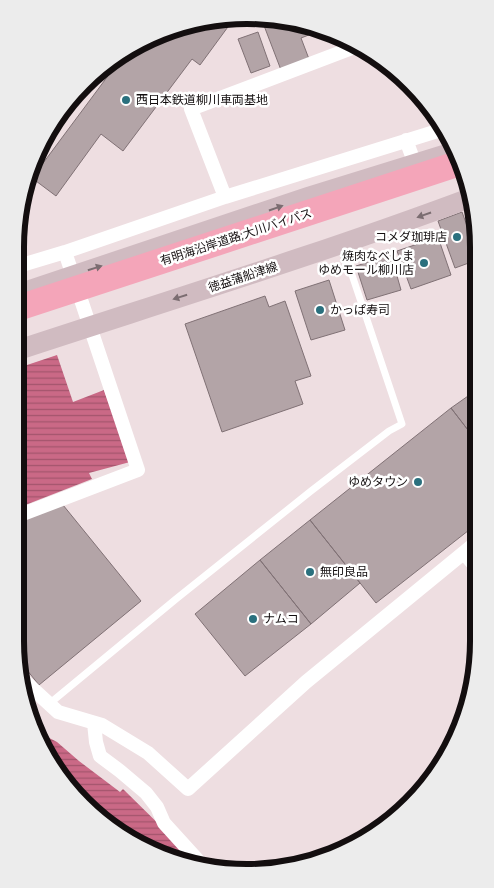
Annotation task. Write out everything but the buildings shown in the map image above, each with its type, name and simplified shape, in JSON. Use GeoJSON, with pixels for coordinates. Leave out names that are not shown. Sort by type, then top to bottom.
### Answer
{"type":"FeatureCollection","features":[{"type":"Feature","properties":{"kind":"highway","name":"有明海沿岸道路;大川バイパス"},"geometry":{"type":"LineString","coordinates":[[24,306],[454,165]]}},
{"type":"Feature","properties":{"kind":"main road"},"geometry":{"type":"LineString","coordinates":[[24,292],[308,197],[449,153]]}},
{"type":"Feature","properties":{"kind":"main road","name":"徳益蒲船津線"},"geometry":{"type":"LineString","coordinates":[[24,348],[244,277],[465,200]]}},
{"type":"Feature","properties":{"kind":"street"},"geometry":{"type":"LineString","coordinates":[[225,197],[191,109],[350,49]]}},
{"type":"Feature","properties":{"kind":"street"},"geometry":{"type":"LineString","coordinates":[[24,265],[225,197],[437,130]]}},
{"type":"Feature","properties":{"kind":"street"},"geometry":{"type":"LineString","coordinates":[[406,140],[415,164]]}},
{"type":"Feature","properties":{"kind":"street"},"geometry":{"type":"LineString","coordinates":[[24,514],[138,470],[65,252]]}},
{"type":"Feature","properties":{"kind":"street"},"geometry":{"type":"LineString","coordinates":[[29,689],[58,712],[102,725],[148,753],[188,789],[306,682],[470,548]]}},
{"type":"Feature","properties":{"kind":"street"},"geometry":{"type":"LineString","coordinates":[[94,723],[100,756],[146,793],[157,807],[164,823],[196,859]]}},
{"type":"Feature","properties":{"kind":"lane"},"geometry":{"type":"LineString","coordinates":[[49,704],[311,491],[402,424],[343,243]]}},
{"type":"Feature","properties":{"kind":"lane"},"geometry":{"type":"LineString","coordinates":[[461,555],[470,566]]}},
{"type":"Feature","properties":{"kind":"shaded area"},"geometry":{"type":"Polygon","coordinates":[[[57,355],[73,402],[104,390],[130,462],[89,473],[92,479],[24,505],[24,366],[57,355]]]}},
{"type":"Feature","properties":{"kind":"shaded area"},"geometry":{"type":"Polygon","coordinates":[[[45,736],[57,742],[120,792],[123,789],[191,857],[148,841],[111,818],[89,799],[70,777],[61,765],[45,736]]]}},
{"type":"Feature","properties":{"kind":"place","name":"西日本鉄道柳川車両基地"},"geometry":{"type":"Point","coordinates":[126,100]}},
{"type":"Feature","properties":{"kind":"place","name":"コメダ珈琲店"},"geometry":{"type":"Point","coordinates":[457,237]}},
{"type":"Feature","properties":{"kind":"place","name":"焼肉なべしま ゆめモール柳川店"},"geometry":{"type":"Point","coordinates":[424,263]}},
{"type":"Feature","properties":{"kind":"place","name":"かっぱ寿司"},"geometry":{"type":"Point","coordinates":[320,310]}},
{"type":"Feature","properties":{"kind":"place","name":"ゆめタウン"},"geometry":{"type":"Point","coordinates":[418,482]}},
{"type":"Feature","properties":{"kind":"place","name":"無印良品"},"geometry":{"type":"Point","coordinates":[310,572]}},
{"type":"Feature","properties":{"kind":"place","name":"ナムコ"},"geometry":{"type":"Point","coordinates":[253,619]}}]}
